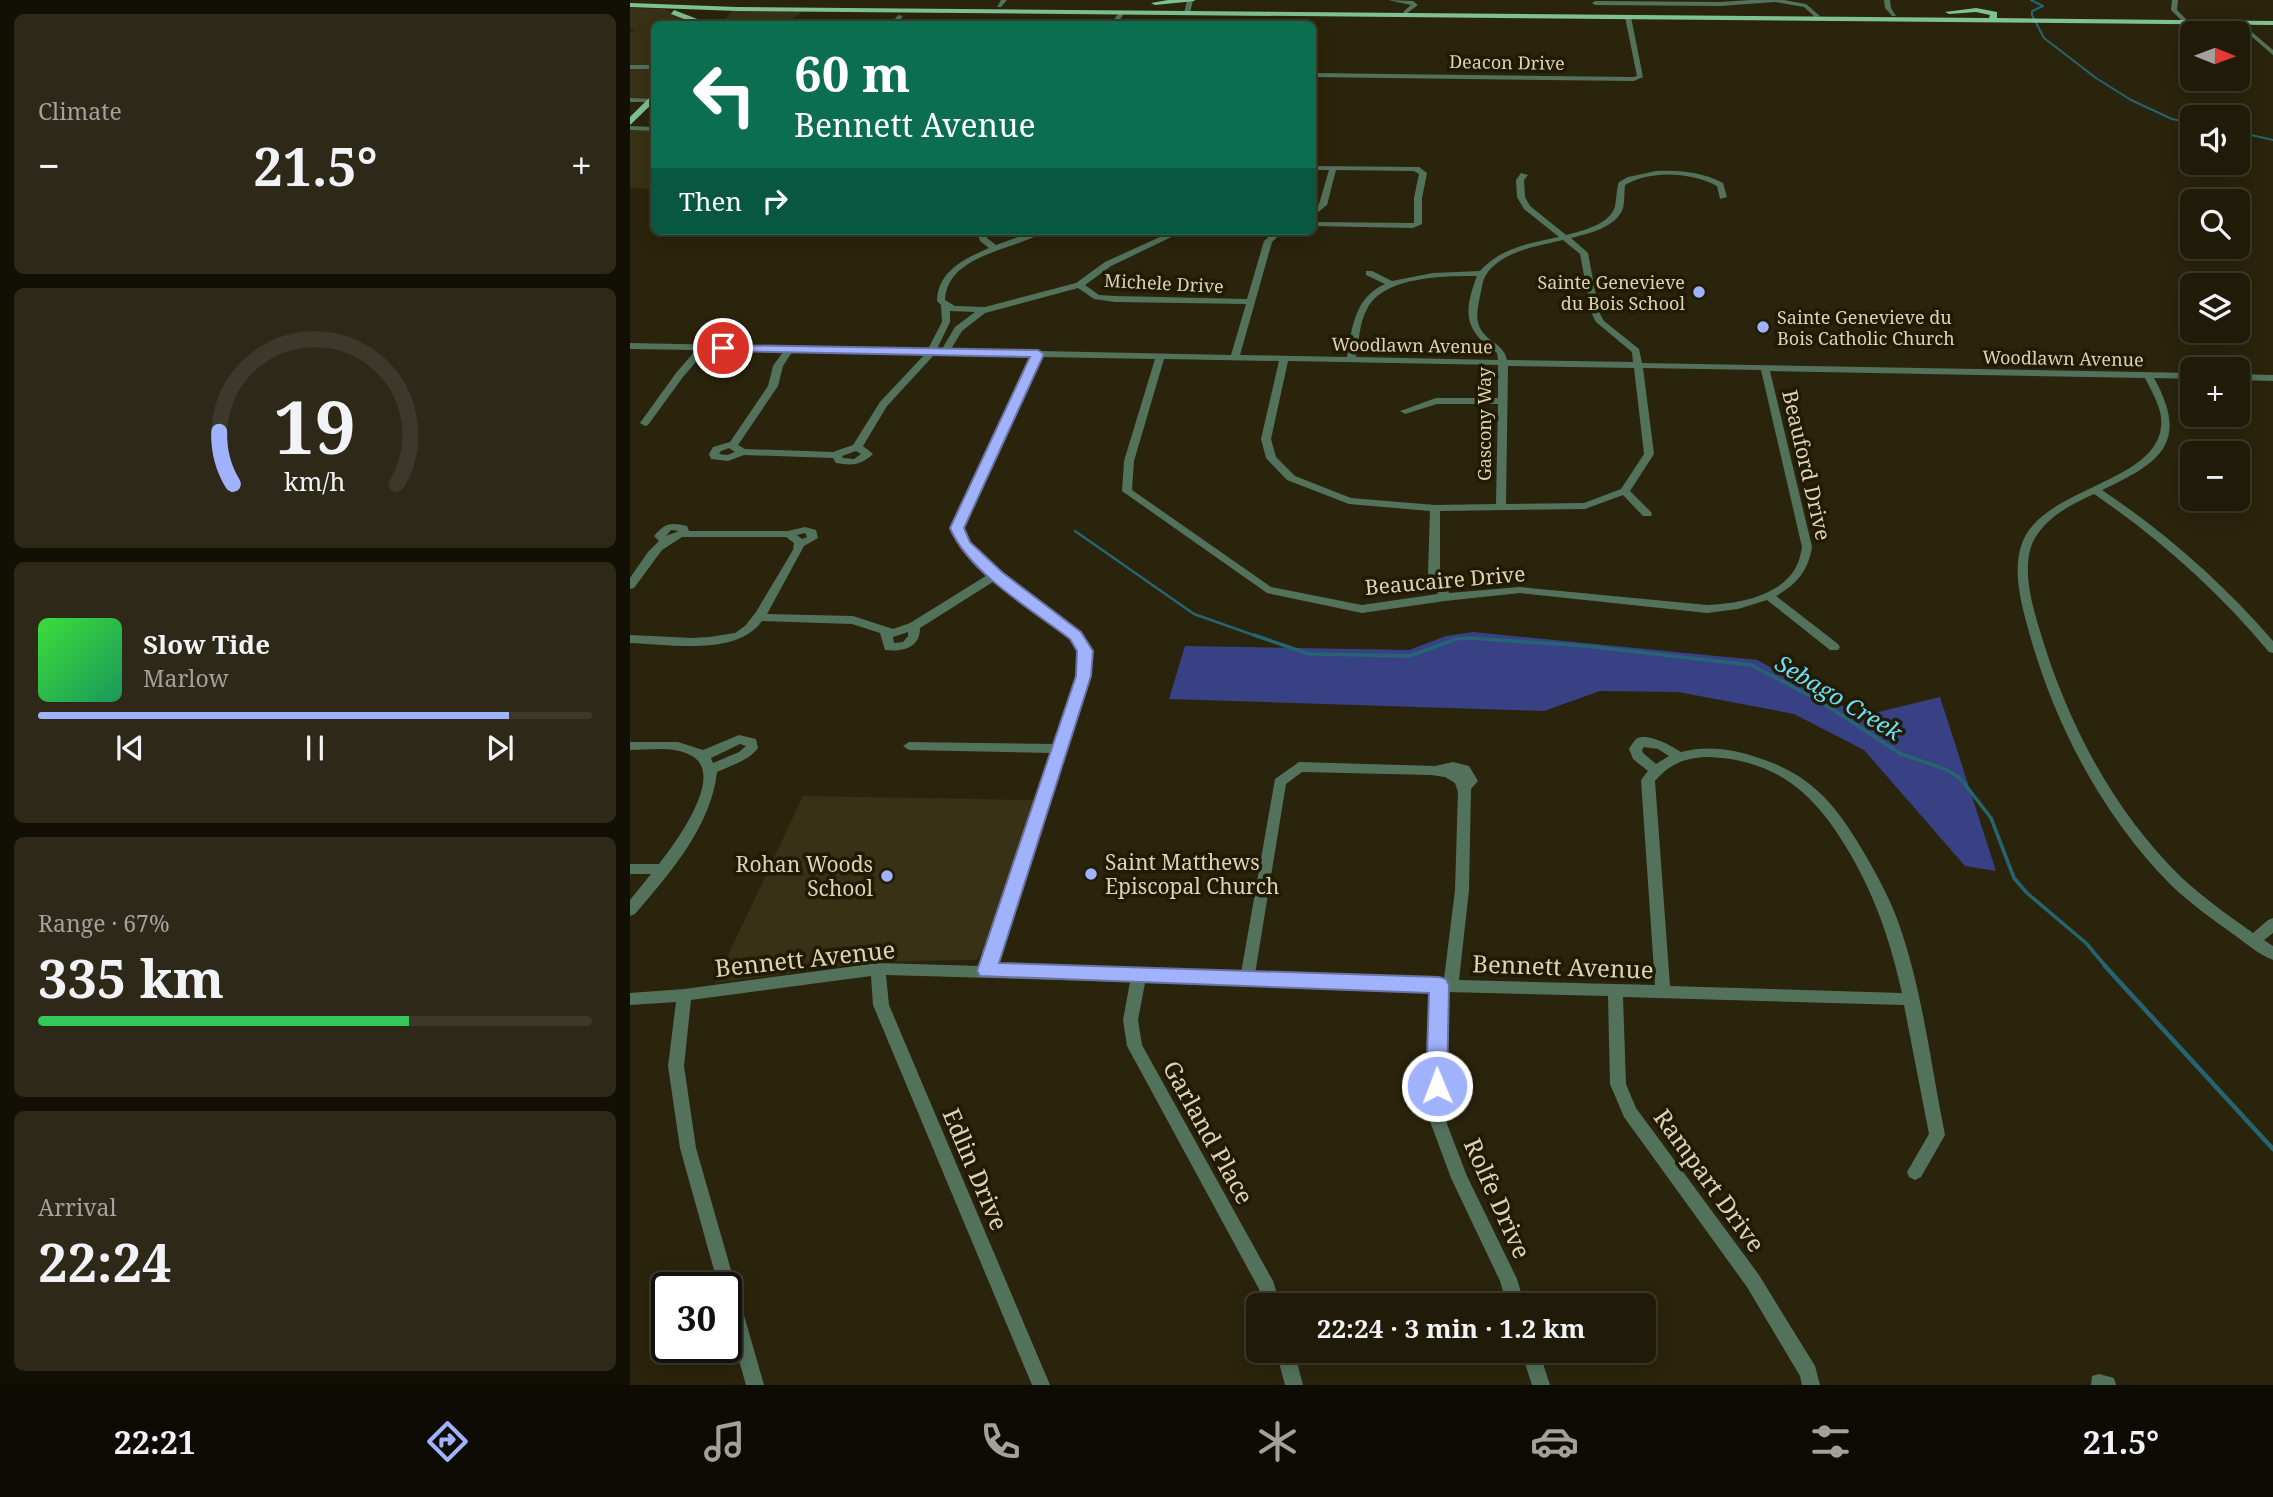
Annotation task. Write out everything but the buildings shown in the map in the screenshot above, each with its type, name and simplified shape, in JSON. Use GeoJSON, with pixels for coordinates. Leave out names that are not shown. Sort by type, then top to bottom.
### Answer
{"type":"FeatureCollection","features":[{"type":"Feature","properties":{"kind":"main road"},"geometry":{"type":"LineString","coordinates":[[906,13],[1002,3],[1040,9],[1122,12],[1189,6],[1406,12],[2020,20]]}},
{"type":"Feature","properties":{"kind":"main road"},"geometry":{"type":"LineString","coordinates":[[630,5],[724,4],[906,13],[968,9],[1189,6],[1628,17],[2184,21]]}},
{"type":"Feature","properties":{"kind":"main road"},"geometry":{"type":"LineString","coordinates":[[630,5],[666,8],[724,4]]}},
{"type":"Feature","properties":{"kind":"main road"},"geometry":{"type":"LineString","coordinates":[[720,18],[724,4]]}},
{"type":"Feature","properties":{"kind":"main road"},"geometry":{"type":"LineString","coordinates":[[707,21],[724,4]]}},
{"type":"Feature","properties":{"kind":"main road"},"geometry":{"type":"LineString","coordinates":[[666,8],[697,21]]}},
{"type":"Feature","properties":{"kind":"main road"},"geometry":{"type":"LineString","coordinates":[[1880,17],[1976,10],[1994,14],[1993,18]]}},
{"type":"Feature","properties":{"kind":"main road"},"geometry":{"type":"LineString","coordinates":[[1983,21],[1993,18]]}},
{"type":"Feature","properties":{"kind":"main road"},"geometry":{"type":"LineString","coordinates":[[2048,20],[2074,22],[2084,19]]}},
{"type":"Feature","properties":{"kind":"main road"},"geometry":{"type":"LineString","coordinates":[[2074,22],[2083,29],[2095,30],[2180,21]]}},
{"type":"Feature","properties":{"kind":"main road"},"geometry":{"type":"LineString","coordinates":[[2250,22],[2273,22]]}},
{"type":"Feature","properties":{"kind":"main road"},"geometry":{"type":"LineString","coordinates":[[2250,23],[2273,22]]}},
{"type":"Feature","properties":{"kind":"main road"},"geometry":{"type":"LineString","coordinates":[[630,122],[651,101]]}},
{"type":"Feature","properties":{"kind":"street"},"geometry":{"type":"LineString","coordinates":[[1391,0],[1415,5],[1406,12]]}},
{"type":"Feature","properties":{"kind":"street"},"geometry":{"type":"LineString","coordinates":[[1595,3],[1720,4],[1775,0],[1805,6],[1816,16]]}},
{"type":"Feature","properties":{"kind":"street"},"geometry":{"type":"LineString","coordinates":[[1886,0],[1894,15]]}},
{"type":"Feature","properties":{"kind":"street"},"geometry":{"type":"LineString","coordinates":[[2175,0],[2174,10],[2184,21]]}},
{"type":"Feature","properties":{"kind":"street"},"geometry":{"type":"LineString","coordinates":[[1116,21],[1122,12]]}},
{"type":"Feature","properties":{"kind":"street","name":"Deacon Drive"},"geometry":{"type":"LineString","coordinates":[[1316,75],[1634,79],[1640,77],[1628,17]]}},
{"type":"Feature","properties":{"kind":"street"},"geometry":{"type":"LineString","coordinates":[[2250,33],[2273,53]]}},
{"type":"Feature","properties":{"kind":"street"},"geometry":{"type":"LineString","coordinates":[[630,67],[651,67]]}},
{"type":"Feature","properties":{"kind":"street"},"geometry":{"type":"LineString","coordinates":[[630,100],[651,99]]}},
{"type":"Feature","properties":{"kind":"street"},"geometry":{"type":"LineString","coordinates":[[630,128],[651,129]]}},
{"type":"Feature","properties":{"kind":"street"},"geometry":{"type":"LineString","coordinates":[[1316,168],[1422,170],[1418,224],[1316,224]]}},
{"type":"Feature","properties":{"kind":"street"},"geometry":{"type":"LineString","coordinates":[[1316,211],[1323,205],[1333,169]]}},
{"type":"Feature","properties":{"kind":"street"},"geometry":{"type":"LineString","coordinates":[[1284,358],[1266,439],[1271,458],[1291,478],[1349,501],[1435,508],[1585,506],[1625,491],[1649,454],[1636,351],[1600,322],[1595,312],[1584,253],[1527,207],[1521,197],[1520,180],[1524,176]]}},
{"type":"Feature","properties":{"kind":"street"},"geometry":{"type":"LineString","coordinates":[[1351,359],[1362,308],[1375,295],[1393,285],[1434,274],[1482,274],[1504,255],[1589,231],[1611,220],[1620,207],[1622,184],[1635,176],[1702,176],[1720,185],[1723,197]]}},
{"type":"Feature","properties":{"kind":"street"},"geometry":{"type":"LineString","coordinates":[[982,235],[995,248]]}},
{"type":"Feature","properties":{"kind":"street"},"geometry":{"type":"LineString","coordinates":[[733,444],[736,450],[743,452],[836,455],[840,461],[856,462],[868,454],[857,447],[883,404],[924,363],[946,322],[945,306],[940,297],[953,272],[968,260],[1030,235]]}},
{"type":"Feature","properties":{"kind":"street"},"geometry":{"type":"LineString","coordinates":[[945,306],[971,311],[985,310],[1079,285],[1108,264],[1171,235]]}},
{"type":"Feature","properties":{"kind":"street"},"geometry":{"type":"LineString","coordinates":[[1235,357],[1268,241],[1275,235]]}},
{"type":"Feature","properties":{"kind":"street"},"geometry":{"type":"LineString","coordinates":[[1369,273],[1393,285]]}},
{"type":"Feature","properties":{"kind":"street","name":"Gascony Way"},"geometry":{"type":"LineString","coordinates":[[1482,274],[1471,314],[1479,335],[1501,352],[1503,362],[1501,507]]}},
{"type":"Feature","properties":{"kind":"street","name":"Michele Drive"},"geometry":{"type":"LineString","coordinates":[[1079,285],[1097,297],[1115,299],[1250,302]]}},
{"type":"Feature","properties":{"kind":"street"},"geometry":{"type":"LineString","coordinates":[[945,352],[958,328],[985,310]]}},
{"type":"Feature","properties":{"kind":"street"},"geometry":{"type":"LineString","coordinates":[[946,322],[971,311]]}},
{"type":"Feature","properties":{"kind":"street","name":"Woodlawn Avenue"},"geometry":{"type":"LineString","coordinates":[[630,346],[2180,376]]}},
{"type":"Feature","properties":{"kind":"street"},"geometry":{"type":"LineString","coordinates":[[645,423],[668,393],[671,383],[704,348]]}},
{"type":"Feature","properties":{"kind":"street"},"geometry":{"type":"LineString","coordinates":[[743,452],[729,458],[715,457],[714,454],[717,449],[733,444],[773,386],[778,366],[789,349]]}},
{"type":"Feature","properties":{"kind":"street"},"geometry":{"type":"LineString","coordinates":[[987,971],[1083,676],[1085,651],[1076,636],[996,575],[964,543],[957,528],[1038,354]]}},
{"type":"Feature","properties":{"kind":"street","name":"Beaucaire Drive"},"geometry":{"type":"LineString","coordinates":[[1160,356],[1129,461],[1127,491],[1267,590],[1362,608],[1520,590],[1720,609],[1769,597]]}},
{"type":"Feature","properties":{"kind":"street","name":"Beauford Drive"},"geometry":{"type":"LineString","coordinates":[[1765,368],[1807,547],[1807,558],[1793,579],[1769,597]]}},
{"type":"Feature","properties":{"kind":"street"},"geometry":{"type":"LineString","coordinates":[[2148,375],[2161,400],[2166,425],[2155,453],[2136,470],[2050,512],[2040,521],[2028,541],[2024,565],[2025,594],[2052,687],[2085,756],[2124,818],[2165,869],[2222,920],[2273,954]]}},
{"type":"Feature","properties":{"kind":"street"},"geometry":{"type":"LineString","coordinates":[[2250,377],[2273,378]]}},
{"type":"Feature","properties":{"kind":"street"},"geometry":{"type":"LineString","coordinates":[[1405,411],[1436,401],[1501,401]]}},
{"type":"Feature","properties":{"kind":"street"},"geometry":{"type":"LineString","coordinates":[[2095,489],[2187,556],[2221,589],[2273,649]]}},
{"type":"Feature","properties":{"kind":"street"},"geometry":{"type":"LineString","coordinates":[[1625,491],[1647,514]]}},
{"type":"Feature","properties":{"kind":"street"},"geometry":{"type":"LineString","coordinates":[[1435,508],[1434,573],[1445,597]]}},
{"type":"Feature","properties":{"kind":"street"},"geometry":{"type":"LineString","coordinates":[[630,586],[675,536],[788,534],[812,531],[813,538],[800,544],[749,629],[730,639],[630,639]]}},
{"type":"Feature","properties":{"kind":"street"},"geometry":{"type":"LineString","coordinates":[[788,534],[796,537],[800,544]]}},
{"type":"Feature","properties":{"kind":"street"},"geometry":{"type":"LineString","coordinates":[[757,617],[853,620],[886,632],[888,647],[907,645],[914,637],[914,626],[996,575]]}},
{"type":"Feature","properties":{"kind":"street"},"geometry":{"type":"LineString","coordinates":[[1769,597],[1834,647]]}},
{"type":"Feature","properties":{"kind":"street"},"geometry":{"type":"LineString","coordinates":[[703,756],[739,739],[752,742],[752,748],[744,755],[711,769]]}},
{"type":"Feature","properties":{"kind":"street"},"geometry":{"type":"LineString","coordinates":[[1656,770],[1638,756],[1635,750],[1641,742],[1661,745],[1680,757]]}},
{"type":"Feature","properties":{"kind":"street"},"geometry":{"type":"LineString","coordinates":[[630,746],[671,745],[690,749],[703,756],[711,769],[711,787],[706,798],[665,869],[630,910]]}},
{"type":"Feature","properties":{"kind":"street"},"geometry":{"type":"LineString","coordinates":[[909,746],[1059,749]]}},
{"type":"Feature","properties":{"kind":"street"},"geometry":{"type":"LineString","coordinates":[[1664,992],[1648,780],[1656,770],[1680,757],[1692,753],[1724,753],[1744,757],[1803,784],[1823,802],[1842,828],[1868,872],[1897,940],[1937,1135],[1915,1171]]}},
{"type":"Feature","properties":{"kind":"street","name":"Rolfe Drive"},"geometry":{"type":"LineString","coordinates":[[1247,980],[1280,782],[1300,767],[1436,771],[1462,784],[1462,890],[1445,985],[1435,1066],[1439,1124],[1459,1178],[1508,1279],[1512,1293]]}},
{"type":"Feature","properties":{"kind":"street"},"geometry":{"type":"LineString","coordinates":[[630,869],[665,869]]}},
{"type":"Feature","properties":{"kind":"street"},"geometry":{"type":"LineString","coordinates":[[2253,941],[2273,924]]}},
{"type":"Feature","properties":{"kind":"street","name":"Bennett Avenue"},"geometry":{"type":"LineString","coordinates":[[630,999],[684,995],[878,969],[1909,999]]}},
{"type":"Feature","properties":{"kind":"street","name":"Edlin Drive"},"geometry":{"type":"LineString","coordinates":[[878,969],[881,1005],[1041,1385]]}},
{"type":"Feature","properties":{"kind":"street","name":"Garland Place"},"geometry":{"type":"LineString","coordinates":[[1139,977],[1129,1031],[1135,1046],[1269,1293]]}},
{"type":"Feature","properties":{"kind":"street","name":"Rampart Drive"},"geometry":{"type":"LineString","coordinates":[[1615,990],[1619,1084],[1630,1112],[1754,1281],[1808,1373],[1811,1385]]}},
{"type":"Feature","properties":{"kind":"street"},"geometry":{"type":"LineString","coordinates":[[684,995],[676,1066],[688,1148],[755,1385]]}},
{"type":"Feature","properties":{"kind":"street"},"geometry":{"type":"LineString","coordinates":[[1288,1363],[1294,1385]]}},
{"type":"Feature","properties":{"kind":"street"},"geometry":{"type":"LineString","coordinates":[[1535,1363],[1541,1385]]}},
{"type":"Feature","properties":{"kind":"shaded area"},"geometry":{"type":"Polygon","coordinates":[[[630,8],[664,9],[691,21],[651,21],[651,66],[630,66],[630,33],[635,29],[630,29],[630,8]]]}},
{"type":"Feature","properties":{"kind":"shaded area"},"geometry":{"type":"Polygon","coordinates":[[[733,10],[805,10],[790,21],[724,21],[733,10]]]}},
{"type":"Feature","properties":{"kind":"shaded area"},"geometry":{"type":"Polygon","coordinates":[[[630,68],[651,68],[651,95],[647,99],[630,100],[630,68]]]}},
{"type":"Feature","properties":{"kind":"shaded area"},"geometry":{"type":"Polygon","coordinates":[[[651,130],[651,189],[630,188],[630,131],[651,130]]]}},
{"type":"Feature","properties":{"kind":"shaded area"},"geometry":{"type":"Polygon","coordinates":[[[1473,632],[1757,660],[1862,716],[1940,697],[1996,871],[1965,866],[1864,750],[1794,714],[1678,692],[1600,691],[1544,711],[1169,699],[1185,646],[1409,650],[1446,636],[1473,632]]]}},
{"type":"Feature","properties":{"kind":"shaded area","name":"Rohan Woods School"},"geometry":{"type":"Polygon","coordinates":[[[803,796],[1035,800],[983,951],[976,960],[871,962],[715,983],[803,796]]]}},
{"type":"Feature","properties":{"kind":"waterway"},"geometry":{"type":"LineString","coordinates":[[2031,0],[2043,6],[2032,11],[2032,15],[2044,38],[2096,78],[2131,100],[2180,121]]}},
{"type":"Feature","properties":{"kind":"waterway"},"geometry":{"type":"LineString","coordinates":[[2250,135],[2273,140]]}},
{"type":"Feature","properties":{"kind":"waterway","name":"Sebago Creek"},"geometry":{"type":"LineString","coordinates":[[1075,531],[1194,614],[1259,637]]}},
{"type":"Feature","properties":{"kind":"waterway","name":"Sebago Creek"},"geometry":{"type":"LineString","coordinates":[[1254,635],[1309,654],[1410,656],[1456,639],[1470,638],[1585,646],[1751,665],[1818,700],[1901,754],[1945,769],[1960,778],[1991,818],[2014,878],[2027,893],[2086,943],[2107,968]]}},
{"type":"Feature","properties":{"kind":"waterway","name":"Sebago Creek"},"geometry":{"type":"LineString","coordinates":[[2105,966],[2273,1149]]}},
{"type":"Feature","properties":{"kind":"place","name":"Sainte Genevieve du Bois School"},"geometry":{"type":"Point","coordinates":[1699,292]}},
{"type":"Feature","properties":{"kind":"place","name":"Sainte Genevieve du Bois Catholic Church"},"geometry":{"type":"Point","coordinates":[1763,327]}},
{"type":"Feature","properties":{"kind":"place","name":"Saint Matthews Episcopal Church"},"geometry":{"type":"Point","coordinates":[1091,874]}},
{"type":"Feature","properties":{"kind":"place","name":"Rohan Woods School"},"geometry":{"type":"Point","coordinates":[887,876]}},
{"type":"Feature","properties":{"kind":"route"},"geometry":{"type":"LineString","coordinates":[[723,348],[1038,354],[957,528],[964,543],[996,575],[1076,636],[1085,651],[1083,676],[987,971],[1439,985],[1435,1066],[1437,1086]]}}]}
